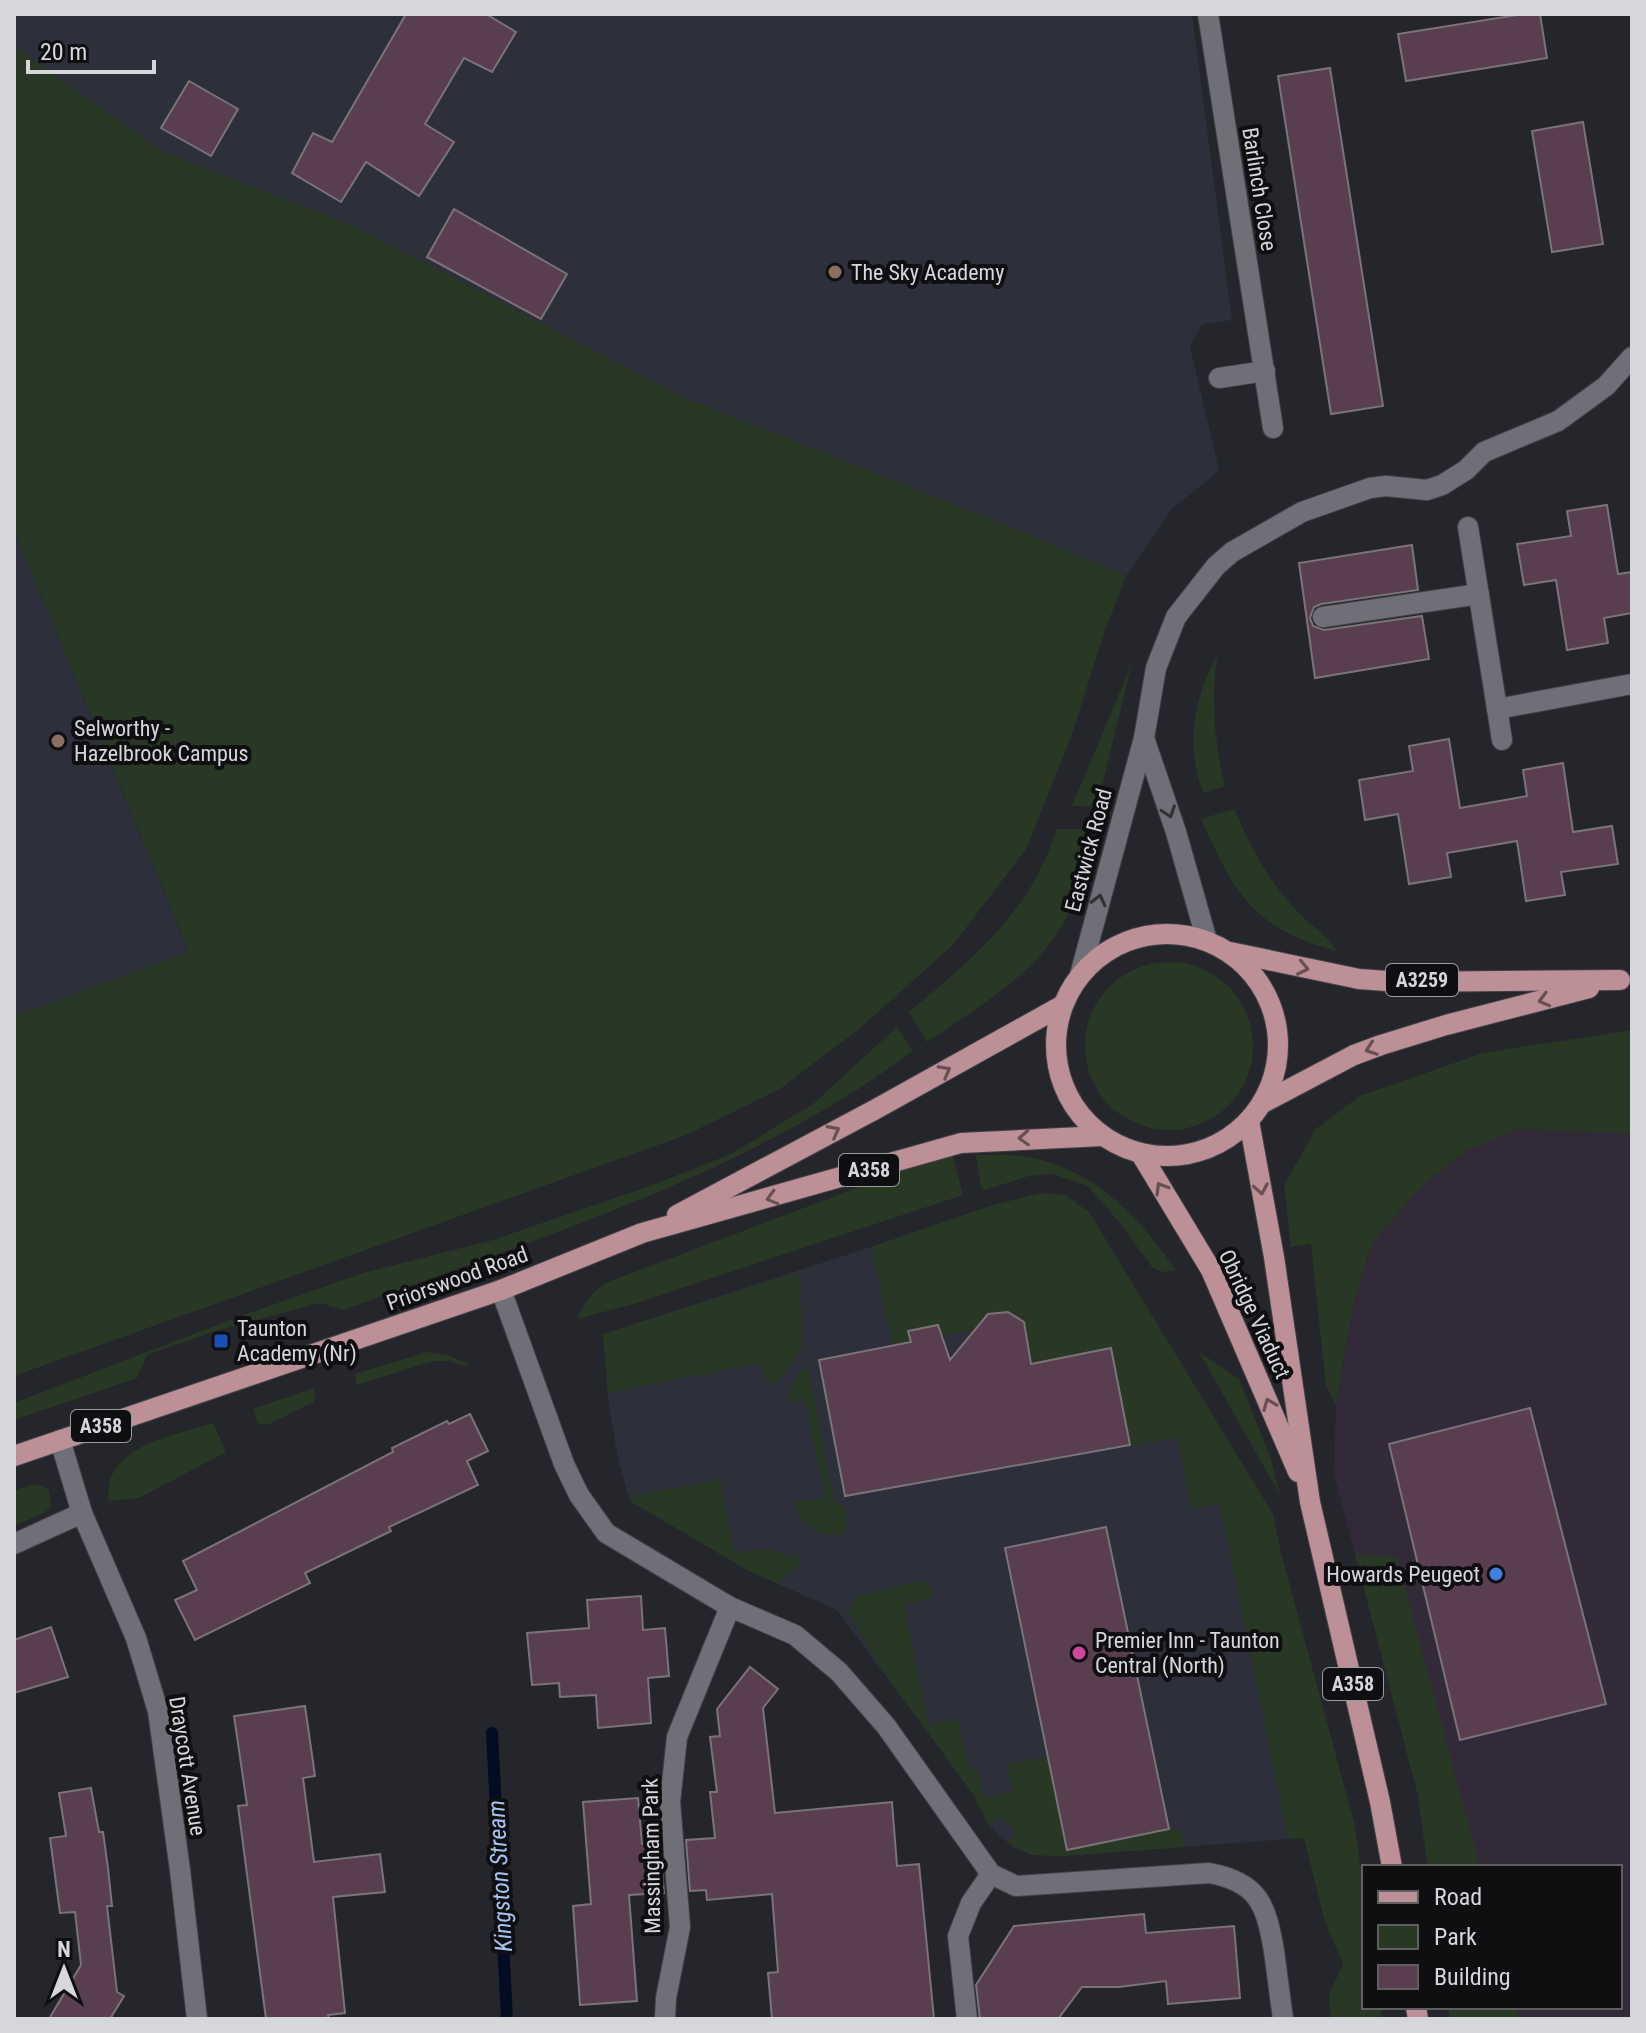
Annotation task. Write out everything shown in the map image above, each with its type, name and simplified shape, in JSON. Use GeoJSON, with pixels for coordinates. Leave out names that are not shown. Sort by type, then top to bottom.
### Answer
{"type":"FeatureCollection","features":[{"type":"Feature","properties":{"kind":"main road","name":"Priorswood Road"},"geometry":{"type":"LineString","coordinates":[[1173,934],[1207,941],[1227,951],[1249,970],[1266,993],[1276,1020],[1278,1048],[1274,1077],[1263,1103],[1249,1121],[1218,1145],[1180,1156],[1141,1154],[1102,1136],[1076,1110],[1060,1077],[1056,1041],[1063,1005],[1080,975],[1106,952],[1138,938],[1173,934]]}},
{"type":"Feature","properties":{"kind":"main road","name":"Priorswood Road"},"geometry":{"type":"LineString","coordinates":[[1227,951],[1359,979],[1400,982],[1626,979]]}},
{"type":"Feature","properties":{"kind":"main road","name":"Priorswood Road"},"geometry":{"type":"LineString","coordinates":[[1263,1103],[1354,1055],[1381,1045],[1446,1025],[1626,979]]}},
{"type":"Feature","properties":{"kind":"main road","name":"Priorswood Road"},"geometry":{"type":"LineString","coordinates":[[14,1456],[501,1290],[642,1233],[1063,1005]]}},
{"type":"Feature","properties":{"kind":"main road","name":"Obridge Viaduct"},"geometry":{"type":"LineString","coordinates":[[1249,1121],[1274,1257],[1310,1502],[1380,1802],[1392,1865]]}},
{"type":"Feature","properties":{"kind":"main road","name":"Priorswood Road"},"geometry":{"type":"LineString","coordinates":[[642,1233],[968,1141],[1102,1136]]}},
{"type":"Feature","properties":{"kind":"main road","name":"Obridge Viaduct"},"geometry":{"type":"LineString","coordinates":[[1141,1154],[1211,1270],[1310,1502]]}},
{"type":"Feature","properties":{"kind":"street","name":"Barlinch Close"},"geometry":{"type":"LineString","coordinates":[[1208,14],[1273,428]]}},
{"type":"Feature","properties":{"kind":"street","name":"Eastwick Road"},"geometry":{"type":"LineString","coordinates":[[1080,975],[1144,738],[1156,668],[1176,617],[1216,566],[1232,552],[1302,512],[1370,488],[1386,486],[1427,490],[1442,485],[1466,470],[1484,452],[1558,421],[1606,386],[1632,357]]}},
{"type":"Feature","properties":{"kind":"street"},"geometry":{"type":"LineString","coordinates":[[1219,378],[1265,371]]}},
{"type":"Feature","properties":{"kind":"street"},"geometry":{"type":"LineString","coordinates":[[1468,527],[1502,740]]}},
{"type":"Feature","properties":{"kind":"street"},"geometry":{"type":"LineString","coordinates":[[1323,617],[1479,594]]}},
{"type":"Feature","properties":{"kind":"street"},"geometry":{"type":"LineString","coordinates":[[1497,709],[1632,684]]}},
{"type":"Feature","properties":{"kind":"street","name":"Eastwick Road"},"geometry":{"type":"LineString","coordinates":[[1144,738],[1176,832],[1207,941]]}},
{"type":"Feature","properties":{"kind":"street"},"geometry":{"type":"LineString","coordinates":[[501,1290],[564,1464],[579,1495],[606,1533],[730,1607],[795,1635],[839,1672],[886,1726],[991,1874],[1016,1886],[1209,1873],[1228,1876],[1246,1885],[1259,1898],[1267,1914],[1283,2019]]}},
{"type":"Feature","properties":{"kind":"street","name":"Draycott Avenue"},"geometry":{"type":"LineString","coordinates":[[60,1440],[82,1513],[136,1638],[158,1711],[197,2019]]}},
{"type":"Feature","properties":{"kind":"street"},"geometry":{"type":"LineString","coordinates":[[14,1544],[82,1513]]}},
{"type":"Feature","properties":{"kind":"street","name":"Massingham Park"},"geometry":{"type":"LineString","coordinates":[[665,2019],[680,1927],[670,1802],[677,1737],[730,1607]]}},
{"type":"Feature","properties":{"kind":"street"},"geometry":{"type":"LineString","coordinates":[[967,2019],[958,1936],[971,1903],[991,1874]]}},
{"type":"Feature","properties":{"kind":"shaded area","name":"The Sky Academy"},"geometry":{"type":"Polygon","coordinates":[[[14,14],[1192,14],[1232,320],[1202,324],[1190,346],[1219,471],[1172,509],[1126,576],[683,397],[352,225],[163,152],[14,46],[14,14]]]}},
{"type":"Feature","properties":{"kind":"shaded area","name":"Selworthy - Hazelbrook Campus"},"geometry":{"type":"Polygon","coordinates":[[[14,530],[189,953],[14,1016],[14,530]]]}},
{"type":"Feature","properties":{"kind":"shaded area"},"geometry":{"type":"Polygon","coordinates":[[[1517,1129],[1632,1133],[1632,2019],[1450,2019],[1448,2009],[1622,2009],[1622,1865],[1428,1865],[1418,1795],[1334,1474],[1336,1405],[1354,1301],[1372,1244],[1422,1186],[1466,1151],[1517,1129]]]}},
{"type":"Feature","properties":{"kind":"shaded area"},"geometry":{"type":"Polygon","coordinates":[[[1008,1222],[1094,1253],[1177,1431],[1192,1509],[1220,1503],[1288,1839],[1062,1856],[1032,1855],[1013,1847],[989,1826],[973,1794],[837,1610],[749,1571],[630,1501],[618,1459],[608,1399],[603,1334],[871,1247],[1008,1222]]]}},
{"type":"Feature","properties":{"kind":"green space"},"geometry":{"type":"Polygon","coordinates":[[[14,46],[163,152],[352,225],[683,397],[1126,576],[1072,734],[1026,849],[953,945],[859,1029],[780,1089],[686,1135],[14,1376],[14,1016],[189,952],[14,530],[14,46]]]}},
{"type":"Feature","properties":{"kind":"green space"},"geometry":{"type":"Polygon","coordinates":[[[1217,656],[1215,721],[1225,786],[1203,793],[1195,758],[1195,723],[1202,689],[1217,656]]]}},
{"type":"Feature","properties":{"kind":"green space"},"geometry":{"type":"Polygon","coordinates":[[[1132,663],[1097,806],[1072,806],[1132,663]]]}},
{"type":"Feature","properties":{"kind":"green space"},"geometry":{"type":"Polygon","coordinates":[[[1234,809],[1277,888],[1337,951],[1285,932],[1250,905],[1237,888],[1201,819],[1234,809]]]}},
{"type":"Feature","properties":{"kind":"green space"},"geometry":{"type":"Polygon","coordinates":[[[1057,829],[1093,829],[1085,870],[1058,933],[1016,979],[927,1042],[909,1012],[962,966],[1011,915],[1037,876],[1057,829]]]}},
{"type":"Feature","properties":{"kind":"green space"},"geometry":{"type":"Polygon","coordinates":[[[1169,962],[1201,968],[1228,987],[1247,1014],[1253,1046],[1247,1078],[1228,1105],[1201,1124],[1169,1130],[1137,1124],[1110,1105],[1091,1078],[1085,1046],[1091,1014],[1110,987],[1137,968],[1169,962]]]}},
{"type":"Feature","properties":{"kind":"green space"},"geometry":{"type":"Polygon","coordinates":[[[897,1027],[913,1051],[848,1095],[710,1169],[565,1229],[344,1310],[320,1303],[218,1330],[147,1355],[137,1378],[14,1420],[14,1403],[230,1320],[363,1273],[493,1240],[650,1186],[731,1154],[813,1104],[897,1027]]]}},
{"type":"Feature","properties":{"kind":"green space"},"geometry":{"type":"Polygon","coordinates":[[[1632,1030],[1632,1133],[1517,1129],[1466,1151],[1422,1186],[1372,1244],[1354,1301],[1336,1405],[1326,1386],[1311,1244],[1291,1247],[1284,1185],[1316,1129],[1360,1096],[1483,1053],[1632,1030]]]}},
{"type":"Feature","properties":{"kind":"green space"},"geometry":{"type":"Polygon","coordinates":[[[976,1155],[1020,1156],[1050,1163],[1093,1183],[1130,1214],[1176,1270],[1162,1272],[1152,1267],[1088,1186],[1052,1174],[1029,1176],[982,1191],[976,1155]]]}},
{"type":"Feature","properties":{"kind":"green space"},"geometry":{"type":"Polygon","coordinates":[[[953,1157],[963,1195],[637,1303],[577,1319],[589,1298],[608,1282],[923,1163],[953,1157]]]}},
{"type":"Feature","properties":{"kind":"green space"},"geometry":{"type":"Polygon","coordinates":[[[1041,1193],[1065,1195],[1089,1212],[1273,1514],[1355,1826],[1362,1877],[1362,2009],[1380,2009],[1382,2019],[1331,2019],[1329,1995],[1343,1964],[1325,1922],[1304,1838],[1288,1839],[1220,1504],[1191,1509],[1178,1437],[1130,1447],[1111,1348],[1033,1364],[1024,1350],[1024,1322],[1008,1312],[988,1314],[976,1329],[942,1336],[938,1325],[909,1331],[911,1342],[893,1345],[871,1247],[990,1206],[1041,1193]]]}},
{"type":"Feature","properties":{"kind":"green space"},"geometry":{"type":"Polygon","coordinates":[[[799,1272],[803,1345],[781,1379],[772,1385],[766,1379],[761,1363],[608,1393],[603,1334],[799,1272]]]}},
{"type":"Feature","properties":{"kind":"green space"},"geometry":{"type":"Polygon","coordinates":[[[427,1352],[447,1355],[469,1364],[466,1367],[449,1361],[433,1361],[357,1385],[355,1374],[427,1352]]]}},
{"type":"Feature","properties":{"kind":"green space"},"geometry":{"type":"Polygon","coordinates":[[[1199,1352],[1239,1379],[1270,1456],[1280,1495],[1199,1352]]]}},
{"type":"Feature","properties":{"kind":"green space"},"geometry":{"type":"Polygon","coordinates":[[[807,1364],[834,1501],[844,1507],[847,1527],[844,1533],[836,1535],[813,1529],[801,1517],[793,1502],[825,1498],[805,1399],[791,1402],[789,1390],[807,1364]]]}},
{"type":"Feature","properties":{"kind":"green space"},"geometry":{"type":"Polygon","coordinates":[[[313,1388],[316,1395],[314,1402],[267,1425],[258,1423],[253,1409],[313,1388]]]}},
{"type":"Feature","properties":{"kind":"green space"},"geometry":{"type":"Polygon","coordinates":[[[213,1423],[226,1452],[139,1498],[108,1501],[112,1475],[130,1454],[157,1440],[213,1423]]]}},
{"type":"Feature","properties":{"kind":"green space"},"geometry":{"type":"Polygon","coordinates":[[[720,1479],[734,1553],[763,1550],[777,1551],[791,1558],[798,1555],[800,1564],[777,1583],[749,1571],[630,1501],[631,1497],[720,1479]]]}},
{"type":"Feature","properties":{"kind":"green space"},"geometry":{"type":"Polygon","coordinates":[[[30,1485],[49,1490],[51,1507],[14,1526],[14,1491],[30,1485]]]}},
{"type":"Feature","properties":{"kind":"green space"},"geometry":{"type":"Polygon","coordinates":[[[1355,1554],[1397,1557],[1479,1865],[1428,1865],[1418,1795],[1355,1554]]]}},
{"type":"Feature","properties":{"kind":"green space"},"geometry":{"type":"Polygon","coordinates":[[[921,1580],[930,1585],[935,1597],[904,1604],[928,1724],[958,1719],[969,1769],[978,1768],[983,1798],[1013,1793],[1007,1763],[1048,1757],[1067,1850],[1169,1829],[1180,1829],[1185,1847],[1062,1856],[1032,1855],[1008,1842],[1017,1832],[999,1816],[989,1826],[973,1794],[883,1671],[848,1612],[857,1596],[921,1580]]]}},
{"type":"Feature","properties":{"kind":"green space"},"geometry":{"type":"Polygon","coordinates":[[[1448,2009],[1516,2009],[1519,2019],[1450,2019],[1448,2009]]]}},
{"type":"Feature","properties":{"kind":"building"},"geometry":{"type":"Polygon","coordinates":[[[406,14],[486,14],[516,32],[492,72],[464,58],[425,124],[454,142],[419,196],[366,162],[341,202],[292,173],[313,133],[332,142],[406,14]]]}},
{"type":"Feature","properties":{"kind":"building"},"geometry":{"type":"Polygon","coordinates":[[[1540,14],[1547,58],[1406,81],[1398,34],[1540,14]]]}},
{"type":"Feature","properties":{"kind":"building"},"geometry":{"type":"Polygon","coordinates":[[[1330,68],[1383,406],[1331,414],[1278,76],[1330,68]]]}},
{"type":"Feature","properties":{"kind":"building"},"geometry":{"type":"Polygon","coordinates":[[[189,81],[238,109],[211,156],[161,128],[189,81]]]}},
{"type":"Feature","properties":{"kind":"building"},"geometry":{"type":"Polygon","coordinates":[[[1583,122],[1603,244],[1552,252],[1532,131],[1583,122]]]}},
{"type":"Feature","properties":{"kind":"building"},"geometry":{"type":"Polygon","coordinates":[[[454,209],[567,274],[541,319],[427,257],[454,209]]]}},
{"type":"Feature","properties":{"kind":"building"},"geometry":{"type":"Polygon","coordinates":[[[1607,505],[1618,574],[1632,572],[1632,613],[1604,618],[1608,643],[1567,650],[1556,580],[1524,585],[1517,544],[1571,536],[1567,511],[1607,505]]]}},
{"type":"Feature","properties":{"kind":"building"},"geometry":{"type":"Polygon","coordinates":[[[1412,545],[1418,590],[1321,604],[1314,607],[1310,618],[1313,626],[1324,630],[1422,616],[1429,659],[1315,678],[1299,563],[1412,545]]]}},
{"type":"Feature","properties":{"kind":"building"},"geometry":{"type":"Polygon","coordinates":[[[1449,739],[1460,808],[1527,796],[1523,770],[1563,763],[1573,832],[1612,826],[1618,864],[1561,872],[1565,895],[1526,901],[1517,841],[1447,853],[1451,877],[1409,884],[1398,814],[1365,820],[1359,780],[1413,771],[1409,746],[1449,739]]]}},
{"type":"Feature","properties":{"kind":"building"},"geometry":{"type":"Polygon","coordinates":[[[1008,1312],[1024,1322],[1031,1364],[1111,1348],[1130,1445],[845,1496],[819,1360],[911,1342],[908,1331],[938,1325],[950,1360],[988,1314],[1008,1312]]]}},
{"type":"Feature","properties":{"kind":"building","name":"Howards Peugeot"},"geometry":{"type":"Polygon","coordinates":[[[1530,1408],[1606,1704],[1460,1740],[1389,1444],[1530,1408]]]}},
{"type":"Feature","properties":{"kind":"building"},"geometry":{"type":"Polygon","coordinates":[[[470,1414],[488,1451],[467,1461],[478,1485],[389,1527],[391,1531],[305,1573],[310,1583],[195,1640],[175,1600],[197,1590],[183,1561],[393,1452],[392,1448],[447,1421],[449,1424],[470,1414]]]}},
{"type":"Feature","properties":{"kind":"building","name":"Premier Inn - Taunton Central (North)"},"geometry":{"type":"Polygon","coordinates":[[[1106,1527],[1169,1829],[1067,1850],[1005,1548],[1106,1527]]]}},
{"type":"Feature","properties":{"kind":"building"},"geometry":{"type":"Polygon","coordinates":[[[641,1596],[643,1630],[665,1628],[669,1676],[648,1678],[651,1723],[598,1728],[596,1695],[560,1697],[559,1683],[532,1685],[527,1633],[589,1628],[587,1600],[641,1596]]]}},
{"type":"Feature","properties":{"kind":"building"},"geometry":{"type":"Polygon","coordinates":[[[51,1627],[68,1677],[14,1693],[14,1640],[51,1627]]]}},
{"type":"Feature","properties":{"kind":"building"},"geometry":{"type":"Polygon","coordinates":[[[750,1667],[778,1689],[763,1708],[775,1813],[892,1802],[897,1866],[919,1864],[934,2019],[772,2019],[768,1973],[778,1972],[772,1894],[707,1900],[706,1890],[690,1891],[686,1840],[715,1838],[710,1792],[717,1792],[710,1737],[720,1736],[717,1709],[750,1667]]]}},
{"type":"Feature","properties":{"kind":"building"},"geometry":{"type":"Polygon","coordinates":[[[305,1706],[315,1776],[303,1778],[314,1862],[380,1854],[385,1892],[333,1897],[345,2013],[328,2015],[329,2019],[266,2019],[238,1806],[247,1805],[234,1716],[305,1706]]]}},
{"type":"Feature","properties":{"kind":"building"},"geometry":{"type":"Polygon","coordinates":[[[91,1788],[99,1832],[103,1832],[108,1868],[112,1906],[107,1906],[117,1992],[124,1996],[110,2019],[49,2019],[81,1965],[75,1912],[60,1913],[50,1838],[66,1836],[59,1793],[91,1788]]]}},
{"type":"Feature","properties":{"kind":"building"},"geometry":{"type":"Polygon","coordinates":[[[638,1798],[642,1844],[660,1842],[664,1893],[629,1895],[637,2001],[580,2005],[573,1906],[591,1904],[583,1802],[638,1798]]]}},
{"type":"Feature","properties":{"kind":"building"},"geometry":{"type":"Polygon","coordinates":[[[1144,1914],[1146,1933],[1234,1926],[1240,1998],[1168,2004],[1166,1981],[1119,1987],[1082,1987],[1058,2019],[980,2019],[976,1985],[1014,1926],[1144,1914]]]}},
{"type":"Feature","properties":{"kind":"waterway","name":"Kingston Stream"},"geometry":{"type":"LineString","coordinates":[[492,1733],[507,2019]]}},
{"type":"Feature","properties":{"kind":"place","name":"The Sky Academy"},"geometry":{"type":"Point","coordinates":[835,272]}},
{"type":"Feature","properties":{"kind":"place","name":"Selworthy - Hazelbrook Campus"},"geometry":{"type":"Point","coordinates":[58,741]}},
{"type":"Feature","properties":{"kind":"place","name":"Taunton Academy (Nr)"},"geometry":{"type":"Point","coordinates":[221,1341]}},
{"type":"Feature","properties":{"kind":"place","name":"Howards Peugeot"},"geometry":{"type":"Point","coordinates":[1496,1574]}},
{"type":"Feature","properties":{"kind":"place","name":"Premier Inn - Taunton Central (North)"},"geometry":{"type":"Point","coordinates":[1079,1653]}}]}
